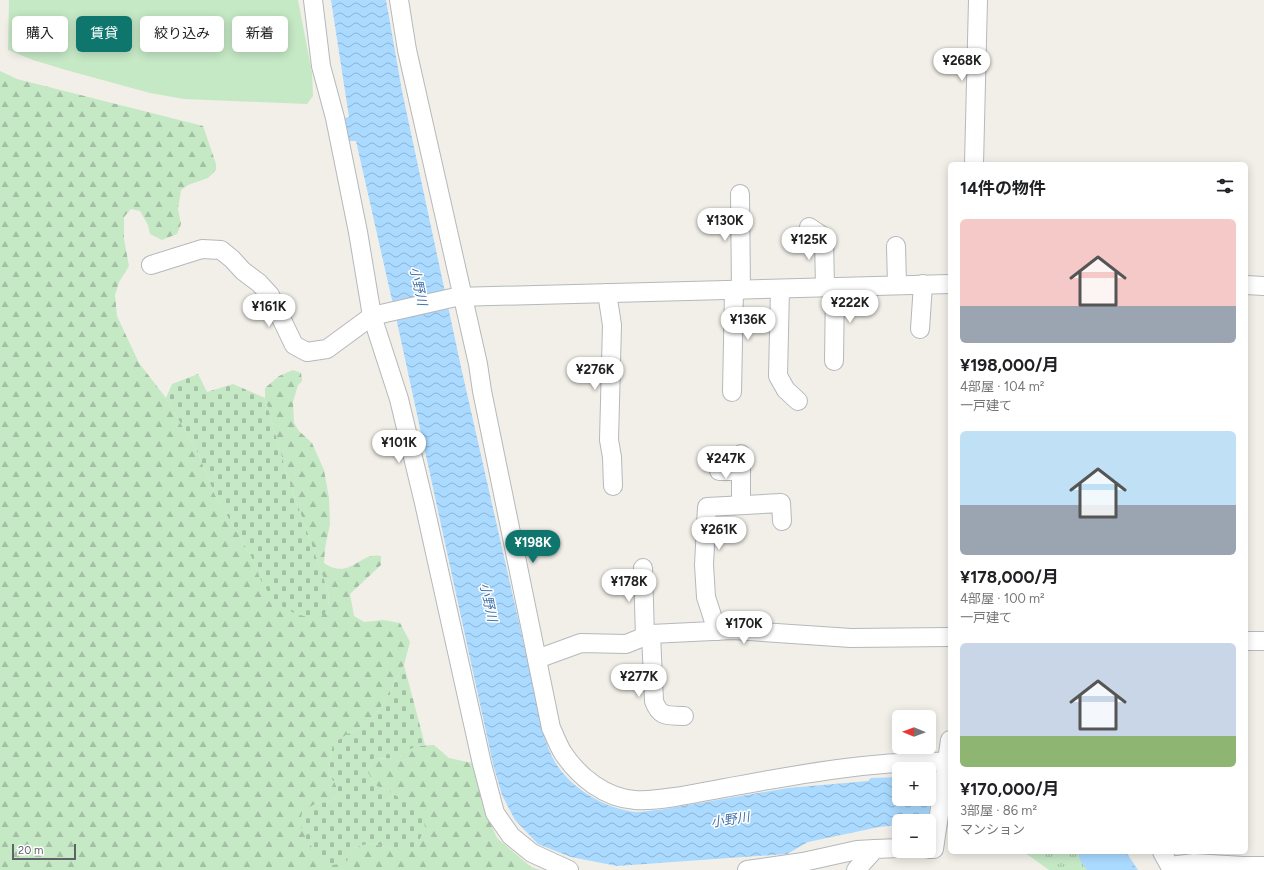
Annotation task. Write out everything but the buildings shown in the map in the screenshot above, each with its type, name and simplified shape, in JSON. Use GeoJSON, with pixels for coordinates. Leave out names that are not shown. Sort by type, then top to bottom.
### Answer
{"type":"FeatureCollection","features":[{"type":"Feature","properties":{"kind":"street"},"geometry":{"type":"LineString","coordinates":[[313,0],[321,66],[334,118],[358,232],[424,503],[482,764],[495,813],[511,836],[532,853],[569,870]]}},
{"type":"Feature","properties":{"kind":"street"},"geometry":{"type":"LineString","coordinates":[[399,0],[407,50],[460,297],[478,364],[483,399],[551,728],[562,752],[576,770],[594,785],[613,795],[634,800],[652,800],[830,769],[887,764],[947,765],[936,826]]}},
{"type":"Feature","properties":{"kind":"street"},"geometry":{"type":"LineString","coordinates":[[974,162],[978,0]]}},
{"type":"Feature","properties":{"kind":"street"},"geometry":{"type":"LineString","coordinates":[[732,392],[740,194]]}},
{"type":"Feature","properties":{"kind":"street"},"geometry":{"type":"LineString","coordinates":[[809,227],[824,237],[830,287],[834,361]]}},
{"type":"Feature","properties":{"kind":"street"},"geometry":{"type":"LineString","coordinates":[[896,246],[897,285]]}},
{"type":"Feature","properties":{"kind":"street"},"geometry":{"type":"LineString","coordinates":[[151,265],[202,249],[221,250],[243,271],[259,283],[270,295],[294,345],[307,352],[327,349],[378,315],[460,297],[948,284]]}},
{"type":"Feature","properties":{"kind":"street"},"geometry":{"type":"LineString","coordinates":[[920,329],[923,284]]}},
{"type":"Feature","properties":{"kind":"street"},"geometry":{"type":"LineString","coordinates":[[1248,285],[1264,286]]}},
{"type":"Feature","properties":{"kind":"street"},"geometry":{"type":"LineString","coordinates":[[780,288],[778,376],[786,390],[798,401]]}},
{"type":"Feature","properties":{"kind":"street"},"geometry":{"type":"LineString","coordinates":[[607,293],[612,325],[609,440],[612,457],[613,486]]}},
{"type":"Feature","properties":{"kind":"street"},"geometry":{"type":"LineString","coordinates":[[719,471],[741,462],[741,506]]}},
{"type":"Feature","properties":{"kind":"street"},"geometry":{"type":"LineString","coordinates":[[717,631],[706,597],[704,565],[707,507],[781,503],[782,520]]}},
{"type":"Feature","properties":{"kind":"street"},"geometry":{"type":"LineString","coordinates":[[643,568],[654,701],[657,710],[663,715],[684,716]]}},
{"type":"Feature","properties":{"kind":"street"},"geometry":{"type":"LineString","coordinates":[[537,659],[582,643],[626,644],[648,636],[733,630],[850,638],[948,637]]}},
{"type":"Feature","properties":{"kind":"street"},"geometry":{"type":"LineString","coordinates":[[1248,641],[1264,641]]}},
{"type":"Feature","properties":{"kind":"street"},"geometry":{"type":"LineString","coordinates":[[747,870],[803,862],[857,850],[892,848]]}},
{"type":"Feature","properties":{"kind":"street"},"geometry":{"type":"LineString","coordinates":[[856,870],[875,849]]}},
{"type":"Feature","properties":{"kind":"street"},"geometry":{"type":"LineString","coordinates":[[1168,863],[1194,862],[1264,866]]}},
{"type":"Feature","properties":{"kind":"green space"},"geometry":{"type":"Polygon","coordinates":[[[9,0],[298,0],[312,73],[313,96],[307,104],[184,99],[150,93],[66,70],[13,52],[68,52],[68,16],[12,16],[12,52],[8,50],[9,0]]]}},
{"type":"Feature","properties":{"kind":"green space"},"geometry":{"type":"Polygon","coordinates":[[[0,71],[17,79],[203,126],[216,164],[216,170],[208,178],[188,185],[181,190],[178,209],[181,224],[177,234],[162,240],[150,234],[148,225],[140,211],[131,209],[124,217],[124,239],[129,266],[119,282],[115,295],[117,316],[139,363],[166,398],[198,453],[215,495],[251,556],[263,584],[329,607],[328,591],[287,475],[265,398],[265,388],[279,376],[293,370],[301,373],[302,381],[298,385],[293,402],[294,423],[299,431],[312,443],[324,470],[329,498],[330,524],[325,548],[324,563],[333,568],[341,569],[367,558],[381,556],[381,565],[350,594],[354,616],[364,622],[383,620],[400,623],[410,642],[404,665],[381,707],[370,721],[333,743],[328,774],[335,783],[339,794],[332,801],[315,804],[347,861],[353,848],[370,843],[392,849],[399,797],[375,785],[367,771],[374,758],[388,759],[401,756],[415,746],[434,745],[449,758],[472,763],[484,809],[497,838],[531,867],[540,870],[0,870],[0,71]]]}},
{"type":"Feature","properties":{"kind":"green space"},"geometry":{"type":"Polygon","coordinates":[[[198,374],[207,392],[233,384],[265,398],[287,475],[328,591],[329,607],[321,617],[311,618],[296,614],[278,604],[263,585],[251,556],[215,495],[198,453],[166,398],[172,384],[198,374]]]}},
{"type":"Feature","properties":{"kind":"green space"},"geometry":{"type":"Polygon","coordinates":[[[404,665],[425,745],[414,747],[396,758],[374,758],[367,771],[375,785],[399,797],[423,813],[425,828],[416,847],[392,849],[370,843],[353,848],[347,861],[334,865],[322,859],[307,841],[300,824],[302,811],[315,804],[332,801],[339,794],[335,783],[328,774],[333,743],[370,721],[381,707],[404,665]]]}},
{"type":"Feature","properties":{"kind":"green space"},"geometry":{"type":"Polygon","coordinates":[[[1027,854],[1100,854],[1113,870],[1049,870],[1027,854]]]}},
{"type":"Feature","properties":{"kind":"water"},"geometry":{"type":"Polygon","coordinates":[[[331,0],[386,0],[402,91],[461,367],[546,742],[552,757],[562,772],[590,796],[614,807],[637,812],[659,810],[788,788],[868,781],[871,778],[892,777],[892,806],[936,806],[936,776],[948,777],[948,828],[936,827],[936,814],[892,814],[892,826],[879,827],[808,842],[787,854],[617,866],[571,857],[538,844],[515,820],[502,795],[493,764],[356,141],[346,141],[342,119],[349,117],[331,0]]]}},
{"type":"Feature","properties":{"kind":"water"},"geometry":{"type":"Polygon","coordinates":[[[1100,854],[1127,854],[1138,870],[1113,870],[1100,854]]]}},
{"type":"Feature","properties":{"kind":"waterway","name":"小野川"},"geometry":{"type":"LineString","coordinates":[[1100,854],[1113,870]]}}]}
